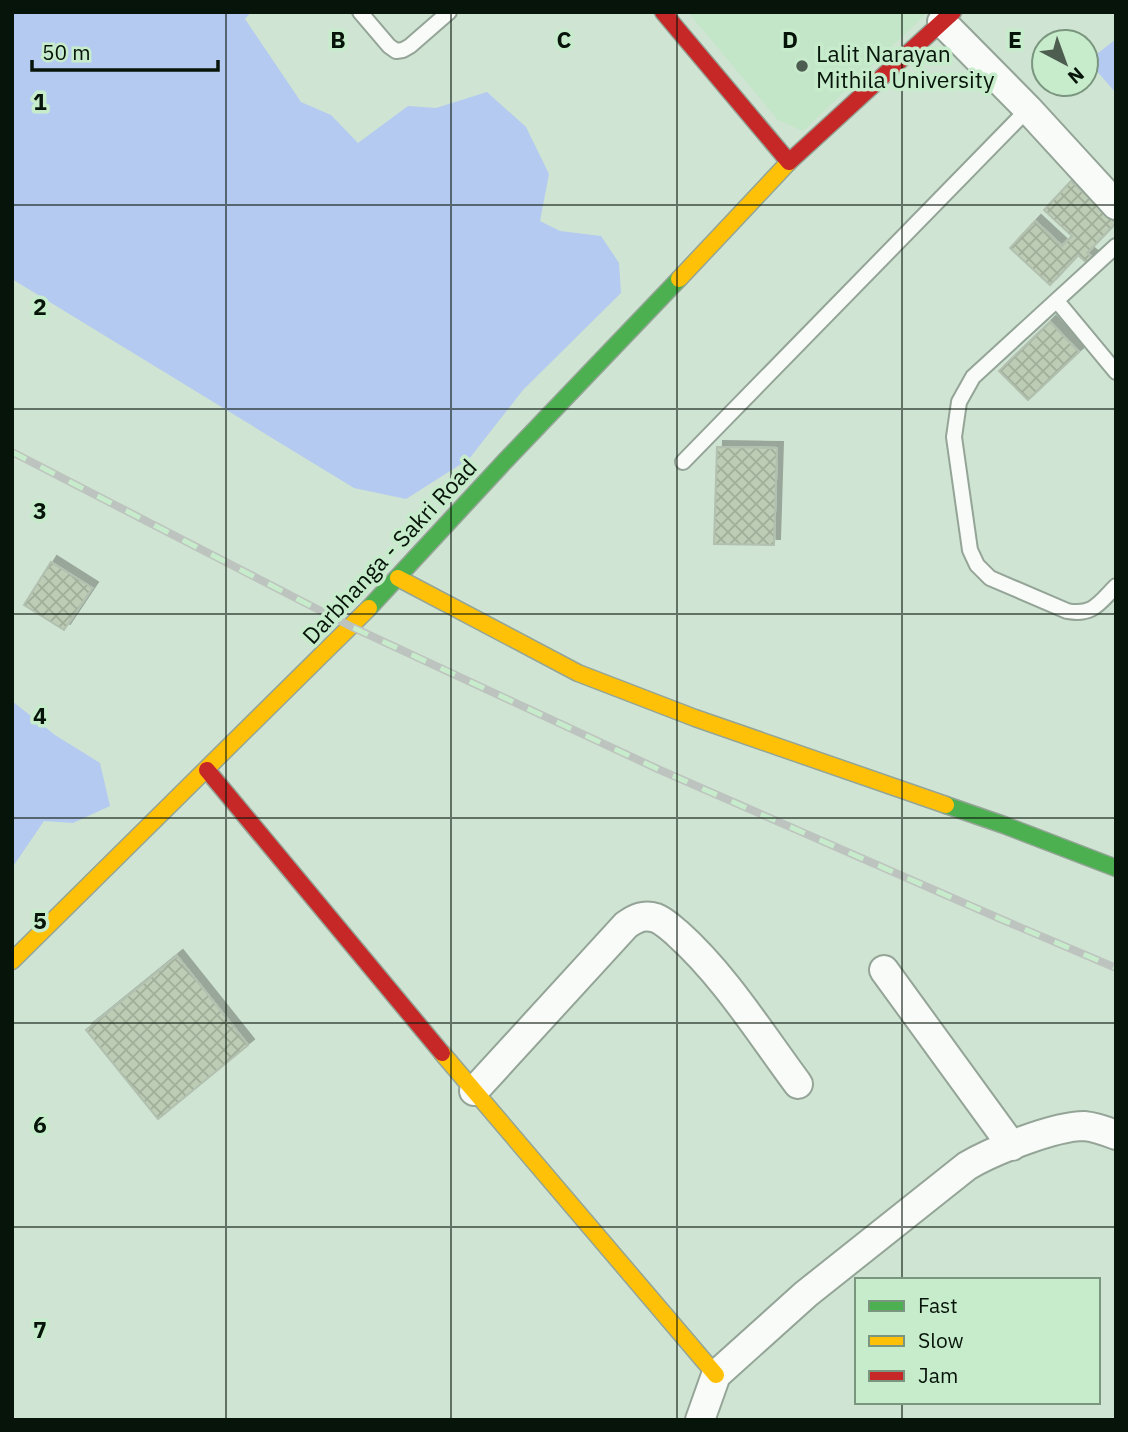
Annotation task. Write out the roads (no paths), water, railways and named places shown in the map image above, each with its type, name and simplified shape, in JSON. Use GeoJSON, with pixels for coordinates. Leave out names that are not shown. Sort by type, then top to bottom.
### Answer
{"type":"FeatureCollection","features":[{"type":"Feature","properties":{"kind":"street"},"geometry":{"type":"LineString","coordinates":[[663,12],[789,162]]}},
{"type":"Feature","properties":{"kind":"street"},"geometry":{"type":"LineString","coordinates":[[947,17],[1116,205]]}},
{"type":"Feature","properties":{"kind":"street","name":"Darbhanga - Sakri Road"},"geometry":{"type":"LineString","coordinates":[[12,961],[352,627],[506,460],[789,162],[947,17]]}},
{"type":"Feature","properties":{"kind":"street"},"geometry":{"type":"LineString","coordinates":[[398,578],[578,673],[695,719],[1004,825],[1116,868]]}},
{"type":"Feature","properties":{"kind":"street"},"geometry":{"type":"LineString","coordinates":[[207,770],[474,1091],[716,1375]]}},
{"type":"Feature","properties":{"kind":"street"},"geometry":{"type":"LineString","coordinates":[[474,1091],[626,925],[645,916],[657,918],[667,925],[705,961],[798,1084]]}},
{"type":"Feature","properties":{"kind":"street"},"geometry":{"type":"LineString","coordinates":[[884,970],[1012,1146]]}},
{"type":"Feature","properties":{"kind":"street"},"geometry":{"type":"LineString","coordinates":[[700,1420],[716,1375],[806,1294],[947,1181],[984,1156],[1063,1129],[1086,1126],[1116,1135]]}},
{"type":"Feature","properties":{"kind":"lane"},"geometry":{"type":"LineString","coordinates":[[360,12],[396,51],[410,46],[449,12]]}},
{"type":"Feature","properties":{"kind":"lane"},"geometry":{"type":"LineString","coordinates":[[684,462],[1028,109]]}},
{"type":"Feature","properties":{"kind":"lane"},"geometry":{"type":"LineString","coordinates":[[1116,246],[972,377],[959,402],[954,437],[970,550],[977,565],[990,578],[1067,611],[1081,614],[1090,610],[1116,586]]}},
{"type":"Feature","properties":{"kind":"lane"},"geometry":{"type":"LineString","coordinates":[[1056,301],[1116,372]]}},
{"type":"Feature","properties":{"kind":"water"},"geometry":{"type":"Polygon","coordinates":[[[12,12],[251,12],[245,19],[301,102],[331,115],[358,143],[408,106],[436,108],[487,92],[526,127],[549,174],[540,221],[560,231],[601,236],[619,263],[621,293],[523,390],[469,459],[406,499],[354,488],[12,279],[12,12]]]}},
{"type":"Feature","properties":{"kind":"water"},"geometry":{"type":"Polygon","coordinates":[[[1116,39],[1116,93],[1100,75],[1100,52],[1116,39]]]}},
{"type":"Feature","properties":{"kind":"water"},"geometry":{"type":"Polygon","coordinates":[[[12,701],[55,735],[100,763],[110,806],[73,823],[44,821],[12,868],[12,701]]]}},
{"type":"Feature","properties":{"kind":"railway"},"geometry":{"type":"LineString","coordinates":[[12,452],[352,627],[660,770],[1116,968]]}},
{"type":"Feature","properties":{"kind":"place","name":"Lalit Narayan Mithila University"},"geometry":{"type":"Point","coordinates":[802,66]}}]}
